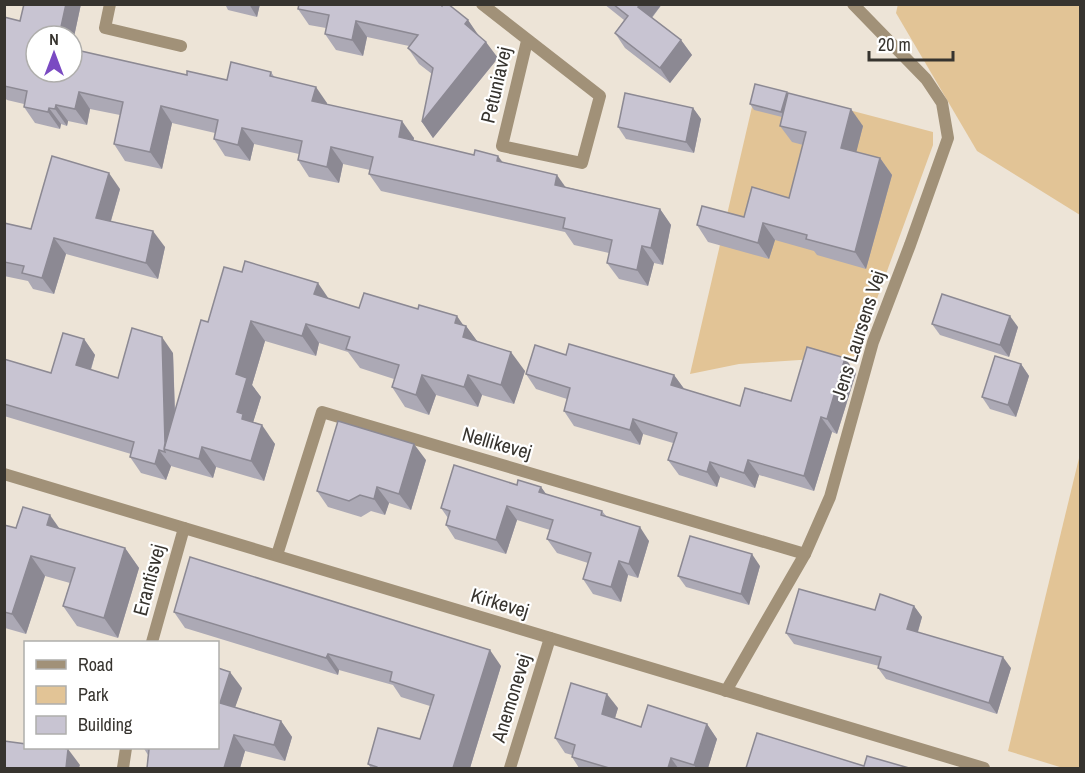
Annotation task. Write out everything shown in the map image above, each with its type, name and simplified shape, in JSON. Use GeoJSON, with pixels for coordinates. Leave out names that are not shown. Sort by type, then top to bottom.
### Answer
{"type":"FeatureCollection","features":[{"type":"Feature","properties":{"kind":"street"},"geometry":{"type":"LineString","coordinates":[[110,4],[105,28],[180,46]]}},
{"type":"Feature","properties":{"kind":"street","name":"Petuniavej"},"geometry":{"type":"LineString","coordinates":[[482,4],[600,96],[582,163],[502,146],[527,41]]}},
{"type":"Feature","properties":{"kind":"street","name":"Jens Laursens Vej"},"geometry":{"type":"LineString","coordinates":[[726,691],[805,554],[830,497],[873,342],[948,138],[942,103],[926,79],[854,4]]}},
{"type":"Feature","properties":{"kind":"street","name":"Nellikevej"},"geometry":{"type":"LineString","coordinates":[[277,555],[322,412],[805,554]]}},
{"type":"Feature","properties":{"kind":"street","name":"Kirkevej"},"geometry":{"type":"LineString","coordinates":[[4,474],[984,768]]}},
{"type":"Feature","properties":{"kind":"street","name":"Erantisvej"},"geometry":{"type":"LineString","coordinates":[[152,641],[184,528]]}},
{"type":"Feature","properties":{"kind":"street","name":"Anemonevej"},"geometry":{"type":"LineString","coordinates":[[510,768],[550,638]]}},
{"type":"Feature","properties":{"kind":"street"},"geometry":{"type":"LineString","coordinates":[[123,768],[126,749]]}},
{"type":"Feature","properties":{"kind":"green space"},"geometry":{"type":"Polygon","coordinates":[[[898,4],[1080,5],[1080,215],[977,151],[896,13],[898,4]]]}},
{"type":"Feature","properties":{"kind":"green space"},"geometry":{"type":"Polygon","coordinates":[[[765,88],[933,132],[933,145],[867,326],[860,356],[739,364],[690,374],[755,94],[765,88]]]}},
{"type":"Feature","properties":{"kind":"green space"},"geometry":{"type":"Polygon","coordinates":[[[1080,454],[1080,768],[1063,768],[1008,751],[1080,454]]]}},
{"type":"Feature","properties":{"kind":"building"},"geometry":{"type":"Polygon","coordinates":[[[24,4],[66,4],[62,24],[24,24],[24,84],[84,84],[84,52],[187,75],[187,71],[227,80],[231,62],[271,72],[270,76],[316,87],[312,101],[402,121],[399,137],[474,155],[475,150],[498,156],[497,161],[557,175],[555,185],[660,209],[651,248],[642,246],[637,270],[607,263],[612,240],[563,228],[565,218],[369,174],[373,157],[331,147],[327,167],[298,160],[302,141],[242,128],[238,145],[214,139],[218,120],[161,106],[150,152],[114,144],[123,102],[79,92],[75,109],[56,105],[55,109],[49,108],[48,112],[24,107],[27,91],[4,86],[4,17],[20,21],[24,4]]]}},
{"type":"Feature","properties":{"kind":"building"},"geometry":{"type":"Polygon","coordinates":[[[299,4],[440,4],[442,6],[448,4],[468,20],[465,24],[486,42],[422,122],[433,68],[408,48],[418,35],[356,21],[352,40],[325,34],[329,15],[298,9],[299,4]]]}},
{"type":"Feature","properties":{"kind":"building"},"geometry":{"type":"Polygon","coordinates":[[[613,4],[640,4],[638,7],[681,40],[660,68],[615,33],[628,16],[613,4]]]}},
{"type":"Feature","properties":{"kind":"building"},"geometry":{"type":"Polygon","coordinates":[[[755,84],[787,92],[781,112],[750,104],[755,84]]]}},
{"type":"Feature","properties":{"kind":"building"},"geometry":{"type":"Polygon","coordinates":[[[625,93],[693,108],[686,142],[618,127],[625,93]]]}},
{"type":"Feature","properties":{"kind":"building"},"geometry":{"type":"Polygon","coordinates":[[[788,93],[851,109],[841,148],[880,158],[855,252],[806,239],[807,235],[763,223],[758,243],[697,225],[702,206],[744,217],[752,187],[789,198],[806,132],[780,126],[788,93]]]}},
{"type":"Feature","properties":{"kind":"building"},"geometry":{"type":"Polygon","coordinates":[[[52,156],[109,173],[96,218],[153,231],[146,263],[54,238],[42,278],[22,273],[24,266],[4,262],[4,223],[31,229],[52,156]]]}},
{"type":"Feature","properties":{"kind":"building"},"geometry":{"type":"Polygon","coordinates":[[[245,261],[318,283],[314,294],[359,308],[364,293],[418,309],[419,305],[457,316],[455,323],[466,326],[463,337],[511,352],[501,385],[468,375],[464,387],[422,375],[416,395],[392,387],[399,365],[346,349],[350,337],[306,324],[302,336],[251,321],[236,374],[247,378],[237,412],[243,414],[242,419],[262,425],[251,461],[202,447],[199,459],[164,449],[201,320],[208,322],[224,267],[242,272],[245,261]]]}},
{"type":"Feature","properties":{"kind":"building"},"geometry":{"type":"Polygon","coordinates":[[[942,294],[1010,316],[1000,345],[932,324],[942,294]]]}},
{"type":"Feature","properties":{"kind":"building"},"geometry":{"type":"Polygon","coordinates":[[[132,328],[162,337],[165,452],[159,450],[155,464],[130,457],[134,442],[4,404],[4,359],[51,373],[63,333],[84,339],[76,365],[118,378],[132,328]]]}},
{"type":"Feature","properties":{"kind":"building"},"geometry":{"type":"Polygon","coordinates":[[[569,344],[674,375],[671,385],[740,406],[745,388],[791,401],[807,347],[845,358],[827,419],[821,417],[804,476],[748,460],[744,473],[710,462],[707,472],[668,460],[677,433],[633,419],[630,430],[564,411],[570,388],[526,374],[535,345],[566,355],[569,344]]]}},
{"type":"Feature","properties":{"kind":"building"},"geometry":{"type":"Polygon","coordinates":[[[995,356],[1021,364],[1008,405],[982,397],[995,356]]]}},
{"type":"Feature","properties":{"kind":"building"},"geometry":{"type":"Polygon","coordinates":[[[338,421],[414,444],[399,494],[377,487],[374,499],[360,495],[349,501],[317,491],[338,421]]]}},
{"type":"Feature","properties":{"kind":"building"},"geometry":{"type":"Polygon","coordinates":[[[454,465],[517,485],[518,480],[541,487],[539,492],[602,511],[601,515],[640,527],[629,564],[619,561],[611,587],[583,579],[591,553],[547,539],[553,520],[507,506],[496,540],[446,525],[450,511],[441,508],[454,465]]]}},
{"type":"Feature","properties":{"kind":"building"},"geometry":{"type":"Polygon","coordinates":[[[23,507],[50,515],[47,525],[125,548],[104,618],[63,606],[75,568],[31,556],[12,614],[4,612],[4,525],[16,528],[23,507]]]}},
{"type":"Feature","properties":{"kind":"building"},"geometry":{"type":"Polygon","coordinates":[[[690,536],[752,554],[741,594],[678,576],[690,536]]]}},
{"type":"Feature","properties":{"kind":"building"},"geometry":{"type":"Polygon","coordinates":[[[190,557],[490,650],[453,768],[377,768],[368,764],[378,728],[420,739],[434,695],[390,681],[392,672],[328,654],[326,658],[174,612],[190,557]]]}},
{"type":"Feature","properties":{"kind":"building"},"geometry":{"type":"Polygon","coordinates":[[[799,589],[875,610],[880,594],[914,606],[907,629],[1003,657],[989,703],[878,668],[881,657],[786,633],[799,589]]]}},
{"type":"Feature","properties":{"kind":"building"},"geometry":{"type":"Polygon","coordinates":[[[219,668],[230,672],[220,703],[281,721],[274,745],[234,735],[224,768],[147,768],[149,749],[219,749],[219,668]]]}},
{"type":"Feature","properties":{"kind":"building"},"geometry":{"type":"Polygon","coordinates":[[[571,683],[607,694],[602,714],[641,727],[648,705],[707,724],[694,765],[671,758],[668,768],[609,768],[572,757],[575,745],[555,738],[571,683]]]}},
{"type":"Feature","properties":{"kind":"building"},"geometry":{"type":"Polygon","coordinates":[[[757,733],[864,766],[867,756],[909,768],[746,768],[757,733]]]}},
{"type":"Feature","properties":{"kind":"building"},"geometry":{"type":"Polygon","coordinates":[[[4,741],[24,744],[24,749],[68,749],[66,768],[4,768],[4,741]]]}}]}
